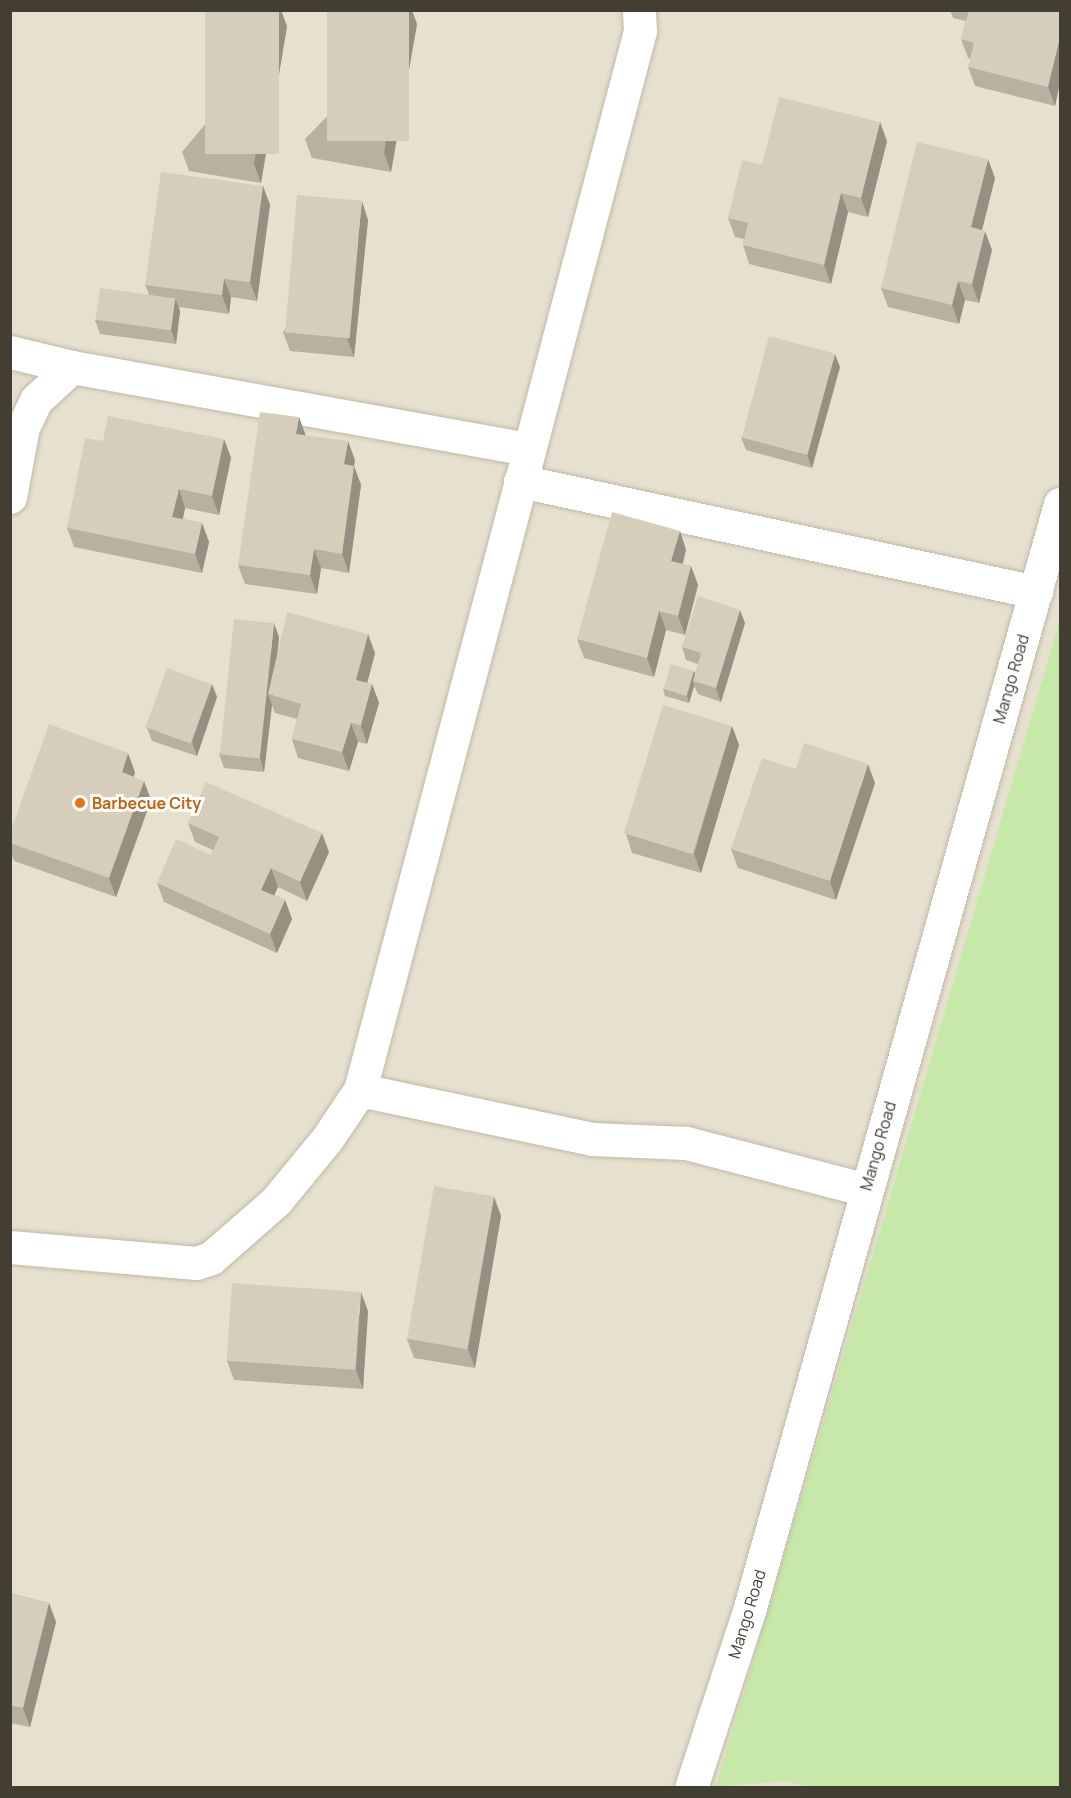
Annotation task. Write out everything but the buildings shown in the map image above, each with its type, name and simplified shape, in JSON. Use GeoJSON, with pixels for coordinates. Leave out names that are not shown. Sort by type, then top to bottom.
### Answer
{"type":"FeatureCollection","features":[{"type":"Feature","properties":{"kind":"street"},"geometry":{"type":"LineString","coordinates":[[10,1247],[196,1263],[211,1258],[276,1201],[327,1139],[360,1090],[640,31],[639,10]]}},
{"type":"Feature","properties":{"kind":"street"},"geometry":{"type":"LineString","coordinates":[[10,352],[72,368],[528,449]]}},
{"type":"Feature","properties":{"kind":"street"},"geometry":{"type":"LineString","coordinates":[[10,497],[23,427],[36,400],[72,368]]}},
{"type":"Feature","properties":{"kind":"street"},"geometry":{"type":"LineString","coordinates":[[520,481],[1036,592]]}},
{"type":"Feature","properties":{"kind":"street","name":"Mango Road"},"geometry":{"type":"LineString","coordinates":[[691,1788],[749,1611],[1060,504]]}},
{"type":"Feature","properties":{"kind":"street"},"geometry":{"type":"LineString","coordinates":[[360,1090],[592,1139],[686,1143],[866,1190]]}},
{"type":"Feature","properties":{"kind":"shaded area"},"geometry":{"type":"Polygon","coordinates":[[[11,11],[1060,11],[1060,1787],[11,1787],[11,11]]]}},
{"type":"Feature","properties":{"kind":"green space"},"geometry":{"type":"Polygon","coordinates":[[[1060,620],[1060,1787],[814,1788],[784,1781],[716,1787],[1060,620]]]}},
{"type":"Feature","properties":{"kind":"place","name":"Barbecue City"},"geometry":{"type":"Point","coordinates":[80,803]}}]}
